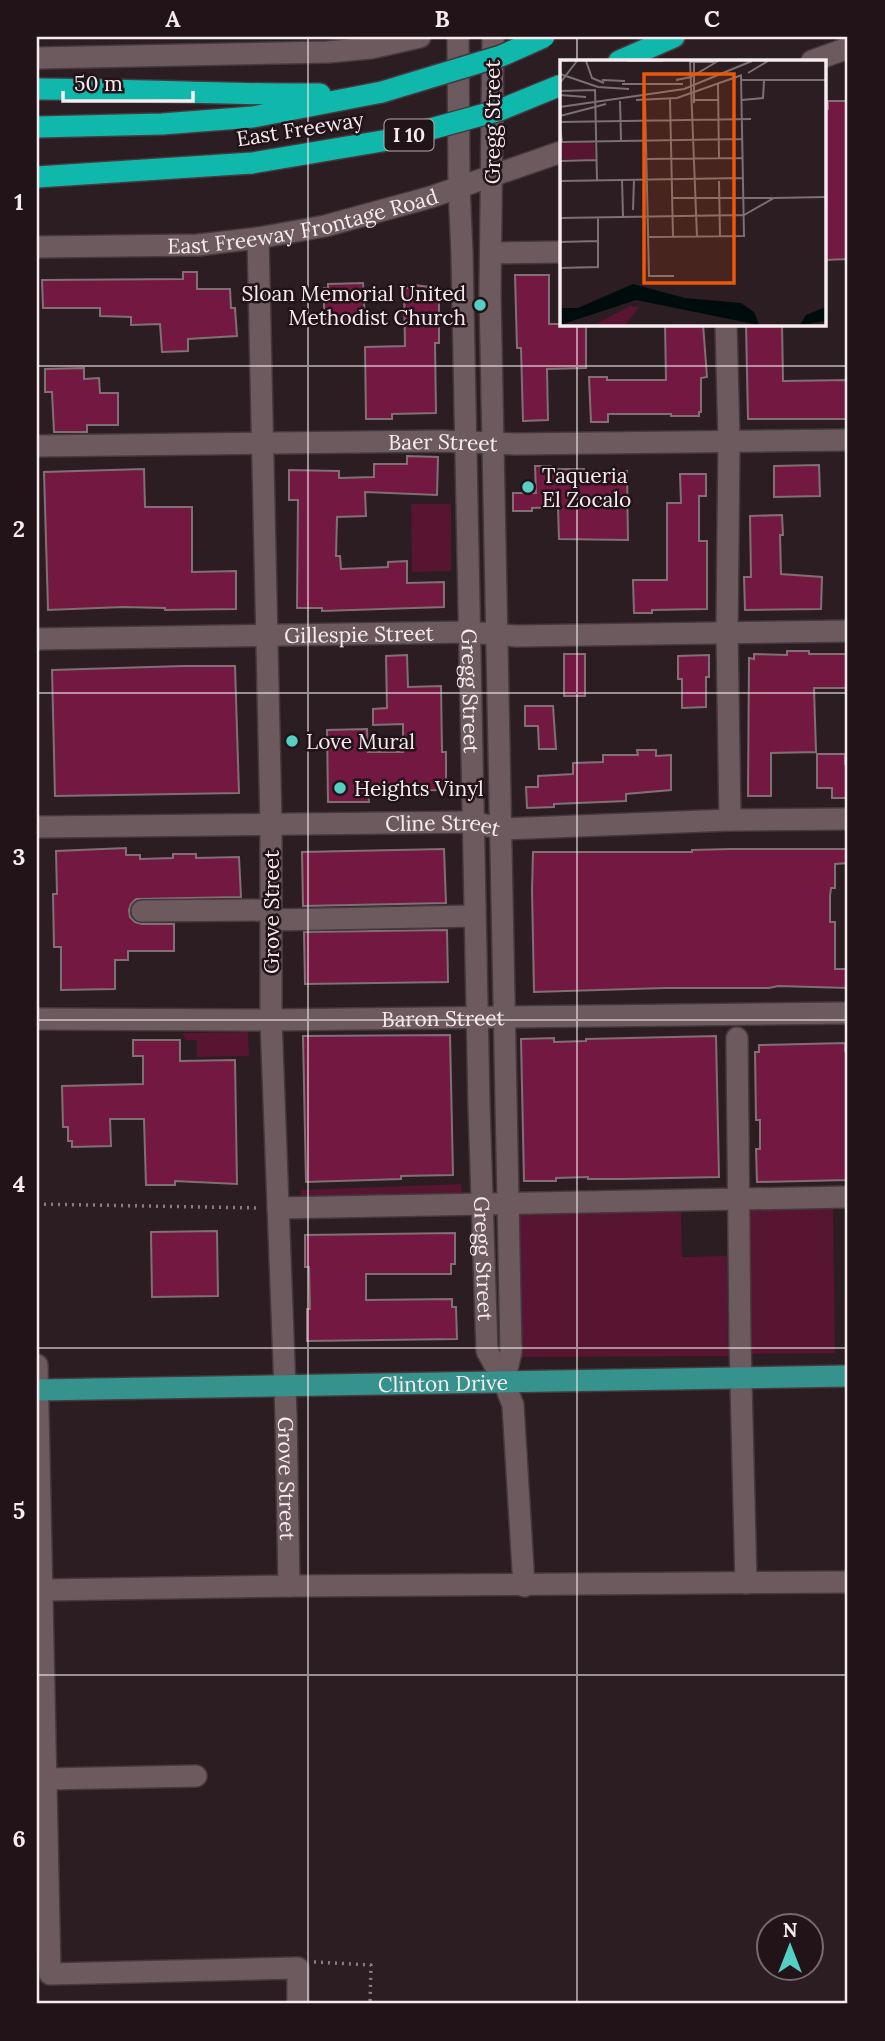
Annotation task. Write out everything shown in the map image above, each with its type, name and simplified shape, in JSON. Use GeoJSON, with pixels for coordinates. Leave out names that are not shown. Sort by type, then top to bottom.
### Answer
{"type":"FeatureCollection","features":[{"type":"Feature","properties":{"kind":"highway","name":"East Freeway"},"geometry":{"type":"LineString","coordinates":[[37,127],[162,124],[253,117],[382,92],[501,56],[544,37]]}},
{"type":"Feature","properties":{"kind":"highway"},"geometry":{"type":"LineString","coordinates":[[621,60],[665,41]]}},
{"type":"Feature","properties":{"kind":"highway","name":"East Freeway"},"geometry":{"type":"LineString","coordinates":[[40,177],[252,163],[394,139],[500,110],[560,85]]}},
{"type":"Feature","properties":{"kind":"highway"},"geometry":{"type":"LineString","coordinates":[[37,89],[173,90],[254,95],[382,92]]}},
{"type":"Feature","properties":{"kind":"main road","name":"Clinton Drive"},"geometry":{"type":"LineString","coordinates":[[37,1390],[848,1376]]}},
{"type":"Feature","properties":{"kind":"street"},"geometry":{"type":"LineString","coordinates":[[37,58],[328,52],[372,48],[419,37]]}},
{"type":"Feature","properties":{"kind":"street","name":"Gregg Street"},"geometry":{"type":"LineString","coordinates":[[458,37],[468,632],[487,1351],[505,1382],[513,1405],[524,1586]]}},
{"type":"Feature","properties":{"kind":"street","name":"Gregg Street"},"geometry":{"type":"LineString","coordinates":[[493,37],[492,444],[511,1352],[505,1382]]}},
{"type":"Feature","properties":{"kind":"street"},"geometry":{"type":"LineString","coordinates":[[815,60],[848,48]]}},
{"type":"Feature","properties":{"kind":"street","name":"East Freeway Frontage Road"},"geometry":{"type":"LineString","coordinates":[[37,247],[198,245],[325,226],[431,197],[560,152]]}},
{"type":"Feature","properties":{"kind":"street","name":"Grove Street"},"geometry":{"type":"LineString","coordinates":[[258,238],[271,824],[271,1020],[286,1416],[289,1586]]}},
{"type":"Feature","properties":{"kind":"street"},"geometry":{"type":"LineString","coordinates":[[491,253],[560,252]]}},
{"type":"Feature","properties":{"kind":"street"},"geometry":{"type":"LineString","coordinates":[[726,326],[730,820]]}},
{"type":"Feature","properties":{"kind":"street","name":"Baer Street"},"geometry":{"type":"LineString","coordinates":[[37,446],[848,440]]}},
{"type":"Feature","properties":{"kind":"street","name":"Gillespie Street"},"geometry":{"type":"LineString","coordinates":[[37,639],[468,632],[496,636],[848,631]]}},
{"type":"Feature","properties":{"kind":"street","name":"Cline Street"},"geometry":{"type":"LineString","coordinates":[[37,827],[473,822],[501,829],[730,820],[848,819]]}},
{"type":"Feature","properties":{"kind":"street"},"geometry":{"type":"LineString","coordinates":[[142,911],[475,916]]}},
{"type":"Feature","properties":{"kind":"street","name":"Baron Street"},"geometry":{"type":"LineString","coordinates":[[37,1019],[271,1020],[848,1013]]}},
{"type":"Feature","properties":{"kind":"street"},"geometry":{"type":"LineString","coordinates":[[737,1038],[746,1583]]}},
{"type":"Feature","properties":{"kind":"street"},"geometry":{"type":"LineString","coordinates":[[278,1208],[848,1197]]}},
{"type":"Feature","properties":{"kind":"street"},"geometry":{"type":"LineString","coordinates":[[37,1365],[50,1974],[298,1968],[298,2004]]}},
{"type":"Feature","properties":{"kind":"street"},"geometry":{"type":"LineString","coordinates":[[43,1590],[848,1582]]}},
{"type":"Feature","properties":{"kind":"street"},"geometry":{"type":"LineString","coordinates":[[47,1779],[196,1776]]}},
{"type":"Feature","properties":{"kind":"path"},"geometry":{"type":"LineString","coordinates":[[37,1204],[278,1208]]}},
{"type":"Feature","properties":{"kind":"path"},"geometry":{"type":"LineString","coordinates":[[298,1968],[311,1962],[371,1965],[370,2004]]}},
{"type":"Feature","properties":{"kind":"shaded area"},"geometry":{"type":"Polygon","coordinates":[[[411,504],[451,504],[451,571],[412,572],[411,504]]]}},
{"type":"Feature","properties":{"kind":"shaded area"},"geometry":{"type":"Polygon","coordinates":[[[248,1032],[249,1056],[197,1057],[197,1040],[185,1040],[183,1033],[248,1032]]]}},
{"type":"Feature","properties":{"kind":"shaded area"},"geometry":{"type":"Polygon","coordinates":[[[461,1184],[462,1197],[301,1203],[301,1190],[461,1184]]]}},
{"type":"Feature","properties":{"kind":"shaded area"},"geometry":{"type":"Polygon","coordinates":[[[833,1205],[835,1353],[751,1354],[749,1207],[833,1205]]]}},
{"type":"Feature","properties":{"kind":"shaded area"},"geometry":{"type":"Polygon","coordinates":[[[681,1209],[682,1257],[727,1256],[728,1356],[521,1357],[519,1211],[681,1209]]]}},
{"type":"Feature","properties":{"kind":"building"},"geometry":{"type":"Polygon","coordinates":[[[828,101],[848,101],[848,259],[826,260],[828,101]]]}},
{"type":"Feature","properties":{"kind":"building"},"geometry":{"type":"Polygon","coordinates":[[[183,272],[197,272],[197,289],[230,289],[231,308],[235,308],[237,336],[188,339],[188,351],[162,352],[160,324],[131,325],[131,317],[100,316],[100,308],[43,308],[42,280],[183,279],[183,272]]]}},
{"type":"Feature","properties":{"kind":"building"},"geometry":{"type":"Polygon","coordinates":[[[515,275],[549,275],[549,324],[586,326],[586,368],[547,369],[548,420],[523,421],[521,348],[517,348],[515,275]]]}},
{"type":"Feature","properties":{"kind":"building"},"geometry":{"type":"Polygon","coordinates":[[[363,283],[365,321],[330,323],[330,319],[324,319],[324,288],[328,288],[328,284],[363,283]]]}},
{"type":"Feature","properties":{"kind":"building"},"geometry":{"type":"Polygon","coordinates":[[[413,285],[439,288],[439,343],[435,343],[436,413],[392,414],[392,419],[366,419],[365,347],[405,346],[404,288],[413,288],[413,285]]]}},
{"type":"Feature","properties":{"kind":"building"},"geometry":{"type":"Polygon","coordinates":[[[665,326],[703,326],[707,377],[701,378],[699,416],[608,414],[608,422],[591,422],[589,377],[607,377],[607,380],[666,380],[665,326]]]}},
{"type":"Feature","properties":{"kind":"building"},"geometry":{"type":"Polygon","coordinates":[[[746,326],[782,326],[783,381],[848,380],[848,419],[748,419],[746,326]]]}},
{"type":"Feature","properties":{"kind":"building"},"geometry":{"type":"Polygon","coordinates":[[[84,368],[84,379],[99,378],[100,393],[118,393],[118,425],[87,425],[87,432],[54,432],[52,392],[45,392],[45,369],[84,368]]]}},
{"type":"Feature","properties":{"kind":"building"},"geometry":{"type":"Polygon","coordinates":[[[407,456],[438,457],[437,495],[365,492],[366,516],[337,517],[336,556],[340,556],[341,569],[388,567],[388,562],[407,561],[407,583],[444,582],[444,607],[322,611],[322,608],[297,608],[298,500],[289,500],[289,470],[339,471],[339,478],[374,477],[374,464],[407,464],[407,456]]]}},
{"type":"Feature","properties":{"kind":"building"},"geometry":{"type":"Polygon","coordinates":[[[819,465],[820,496],[774,497],[774,466],[819,465]]]}},
{"type":"Feature","properties":{"kind":"building"},"geometry":{"type":"Polygon","coordinates":[[[535,466],[584,469],[584,472],[627,471],[628,540],[559,539],[558,507],[513,511],[513,493],[536,493],[535,466]]]}},
{"type":"Feature","properties":{"kind":"building"},"geometry":{"type":"Polygon","coordinates":[[[144,469],[145,507],[192,507],[192,572],[236,571],[236,609],[165,610],[123,607],[48,610],[44,472],[144,469]]]}},
{"type":"Feature","properties":{"kind":"building"},"geometry":{"type":"Polygon","coordinates":[[[680,474],[706,474],[706,496],[699,496],[699,541],[707,541],[707,609],[634,613],[633,580],[667,580],[667,503],[681,503],[680,474]]]}},
{"type":"Feature","properties":{"kind":"building"},"geometry":{"type":"Polygon","coordinates":[[[782,515],[781,574],[822,577],[821,609],[745,610],[744,577],[751,577],[750,516],[782,515]]]}},
{"type":"Feature","properties":{"kind":"building"},"geometry":{"type":"Polygon","coordinates":[[[787,651],[848,654],[848,688],[814,688],[816,752],[771,753],[771,796],[748,796],[749,658],[754,659],[754,654],[787,655],[787,651]]]}},
{"type":"Feature","properties":{"kind":"building"},"geometry":{"type":"Polygon","coordinates":[[[564,654],[585,654],[585,696],[564,696],[564,654]]]}},
{"type":"Feature","properties":{"kind":"building"},"geometry":{"type":"Polygon","coordinates":[[[407,655],[408,687],[441,686],[442,752],[446,752],[446,790],[368,791],[369,802],[328,802],[327,730],[367,729],[368,752],[403,752],[403,724],[373,725],[373,709],[387,708],[386,656],[407,655]]]}},
{"type":"Feature","properties":{"kind":"building"},"geometry":{"type":"Polygon","coordinates":[[[709,655],[706,707],[682,708],[682,679],[678,679],[678,656],[709,655]]]}},
{"type":"Feature","properties":{"kind":"building"},"geometry":{"type":"Polygon","coordinates":[[[235,666],[239,793],[55,796],[52,670],[235,666]]]}},
{"type":"Feature","properties":{"kind":"building"},"geometry":{"type":"Polygon","coordinates":[[[525,706],[553,706],[556,749],[539,749],[538,726],[525,726],[525,706]]]}},
{"type":"Feature","properties":{"kind":"building"},"geometry":{"type":"Polygon","coordinates":[[[637,750],[656,750],[656,756],[671,755],[671,790],[626,794],[626,801],[527,808],[526,787],[538,787],[538,776],[573,774],[573,763],[603,762],[603,755],[638,755],[637,750]]]}},
{"type":"Feature","properties":{"kind":"building"},"geometry":{"type":"Polygon","coordinates":[[[817,754],[845,754],[845,764],[848,764],[848,798],[832,798],[832,788],[817,788],[817,754]]]}},
{"type":"Feature","properties":{"kind":"building"},"geometry":{"type":"Polygon","coordinates":[[[126,848],[126,855],[140,855],[140,859],[173,858],[173,854],[196,854],[196,858],[239,857],[241,897],[136,899],[129,910],[130,917],[135,922],[174,924],[174,951],[128,951],[128,960],[115,960],[115,989],[61,990],[61,947],[54,947],[53,894],[57,894],[56,851],[126,848]]]}},
{"type":"Feature","properties":{"kind":"building"},"geometry":{"type":"Polygon","coordinates":[[[444,849],[446,903],[303,906],[302,852],[444,849]]]}},
{"type":"Feature","properties":{"kind":"building"},"geometry":{"type":"Polygon","coordinates":[[[730,849],[848,849],[848,863],[835,864],[835,888],[831,888],[830,896],[830,922],[835,922],[835,969],[848,969],[848,988],[778,986],[534,992],[533,852],[692,852],[730,849]]]}},
{"type":"Feature","properties":{"kind":"building"},"geometry":{"type":"Polygon","coordinates":[[[447,930],[448,982],[305,984],[304,932],[447,930]]]}},
{"type":"Feature","properties":{"kind":"building"},"geometry":{"type":"Polygon","coordinates":[[[450,1035],[453,1175],[306,1182],[303,1036],[450,1035]]]}},
{"type":"Feature","properties":{"kind":"building"},"geometry":{"type":"Polygon","coordinates":[[[716,1036],[719,1177],[588,1177],[524,1181],[521,1039],[554,1038],[554,1042],[716,1036]]]}},
{"type":"Feature","properties":{"kind":"building"},"geometry":{"type":"Polygon","coordinates":[[[133,1040],[180,1040],[180,1061],[235,1060],[237,1184],[175,1181],[175,1185],[146,1185],[144,1119],[110,1119],[111,1146],[72,1147],[72,1141],[68,1141],[68,1127],[63,1127],[62,1086],[143,1084],[143,1056],[133,1056],[133,1040]]]}},
{"type":"Feature","properties":{"kind":"building"},"geometry":{"type":"Polygon","coordinates":[[[845,1043],[845,1051],[848,1051],[848,1180],[757,1182],[756,1149],[760,1149],[760,1120],[756,1120],[755,1052],[759,1052],[759,1045],[845,1043]]]}},
{"type":"Feature","properties":{"kind":"building"},"geometry":{"type":"Polygon","coordinates":[[[217,1231],[218,1296],[152,1297],[151,1232],[217,1231]]]}},
{"type":"Feature","properties":{"kind":"building"},"geometry":{"type":"Polygon","coordinates":[[[455,1233],[455,1264],[451,1264],[451,1274],[366,1274],[366,1300],[452,1299],[452,1307],[456,1307],[457,1339],[307,1341],[307,1309],[310,1309],[309,1267],[305,1267],[305,1235],[455,1233]]]}},
{"type":"Feature","properties":{"kind":"place","name":"Sloan Memorial United Methodist Church"},"geometry":{"type":"Point","coordinates":[480,305]}},
{"type":"Feature","properties":{"kind":"place","name":"Taqueria El Zocalo"},"geometry":{"type":"Point","coordinates":[528,487]}},
{"type":"Feature","properties":{"kind":"place","name":"Love Mural"},"geometry":{"type":"Point","coordinates":[292,741]}},
{"type":"Feature","properties":{"kind":"place","name":"Heights Vinyl"},"geometry":{"type":"Point","coordinates":[340,788]}}]}
